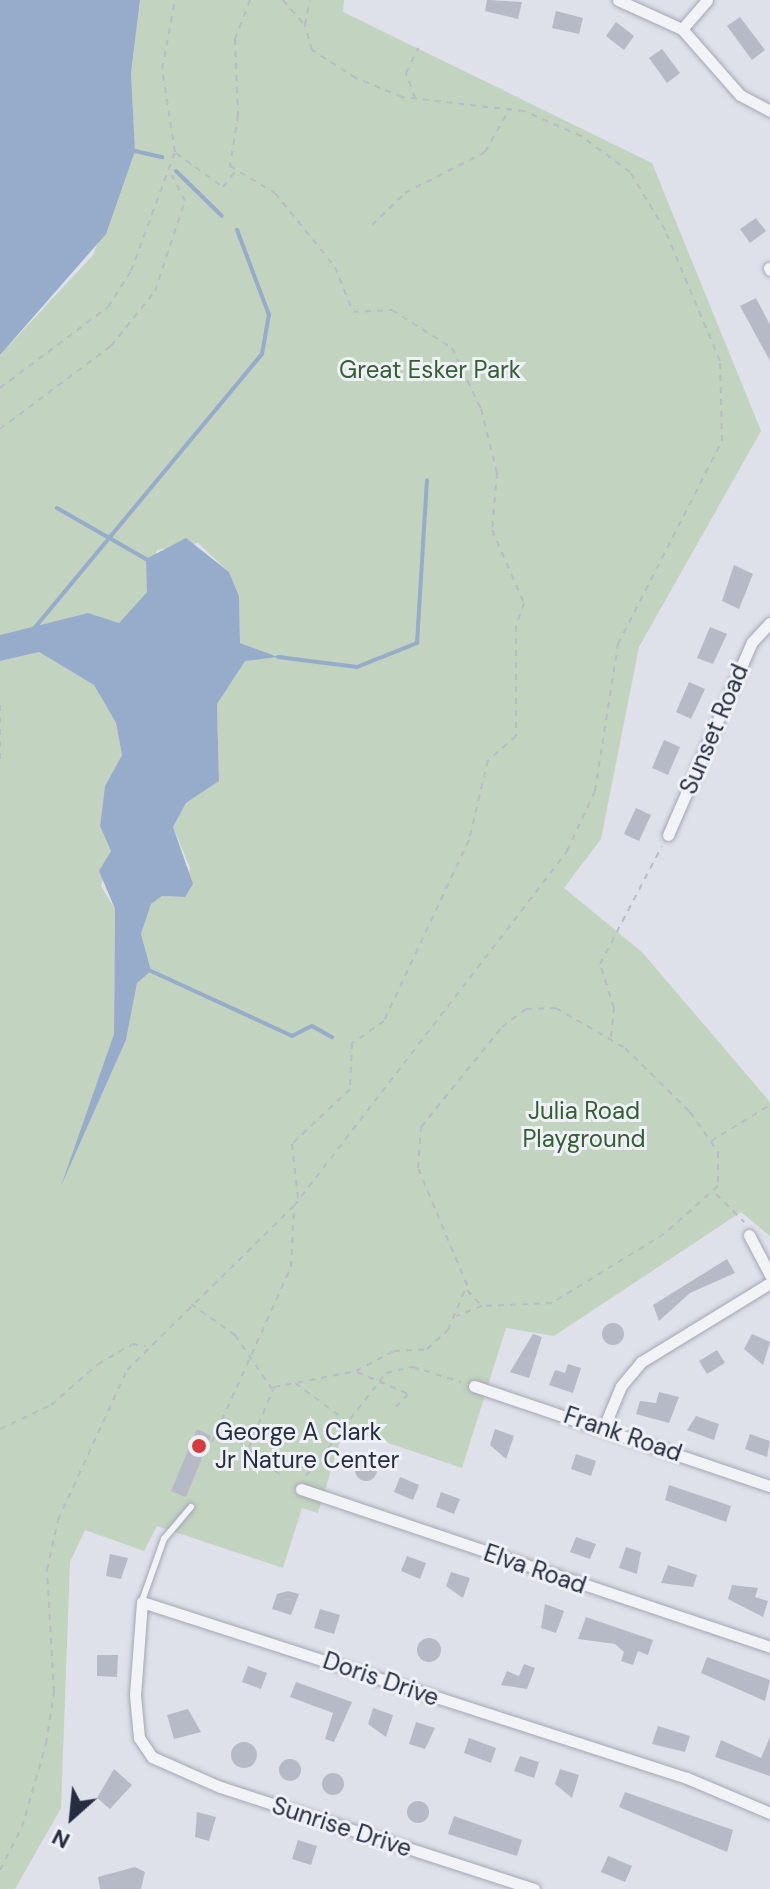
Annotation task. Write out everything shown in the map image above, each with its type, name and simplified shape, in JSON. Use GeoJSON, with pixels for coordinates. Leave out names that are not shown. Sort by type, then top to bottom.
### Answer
{"type":"FeatureCollection","features":[{"type":"Feature","properties":{"kind":"street"},"geometry":{"type":"LineString","coordinates":[[618,0],[682,29],[740,95],[770,111]]}},
{"type":"Feature","properties":{"kind":"street"},"geometry":{"type":"LineString","coordinates":[[682,29],[707,0]]}},
{"type":"Feature","properties":{"kind":"street","name":"Sunset Road"},"geometry":{"type":"LineString","coordinates":[[668,835],[752,642],[768,624]]}},
{"type":"Feature","properties":{"kind":"street"},"geometry":{"type":"LineString","coordinates":[[749,1235],[770,1275]]}},
{"type":"Feature","properties":{"kind":"street"},"geometry":{"type":"LineString","coordinates":[[604,1427],[621,1386],[641,1362],[770,1283]]}},
{"type":"Feature","properties":{"kind":"street","name":"Frank Road"},"geometry":{"type":"LineString","coordinates":[[474,1386],[604,1427],[770,1486]]}},
{"type":"Feature","properties":{"kind":"street","name":"Elva Road"},"geometry":{"type":"LineString","coordinates":[[301,1485],[770,1647]]}},
{"type":"Feature","properties":{"kind":"street","name":"Sunrise Drive"},"geometry":{"type":"LineString","coordinates":[[142,1602],[135,1695],[139,1738],[152,1757],[220,1787],[534,1889]]}},
{"type":"Feature","properties":{"kind":"street","name":"Doris Drive"},"geometry":{"type":"LineString","coordinates":[[142,1602],[687,1778],[770,1813]]}},
{"type":"Feature","properties":{"kind":"lane"},"geometry":{"type":"LineString","coordinates":[[142,1602],[164,1539],[191,1507]]}},
{"type":"Feature","properties":{"kind":"path"},"geometry":{"type":"LineString","coordinates":[[0,388],[118,294],[171,174],[175,152],[162,69],[175,0]]}},
{"type":"Feature","properties":{"kind":"path"},"geometry":{"type":"LineString","coordinates":[[250,0],[235,39],[238,115],[226,158],[235,171],[275,193],[335,267],[353,312],[392,310],[452,348],[481,409],[497,473],[492,530],[524,603],[516,626],[516,736],[488,760],[469,840],[384,1021],[352,1043],[350,1089],[292,1144],[298,1199]]}},
{"type":"Feature","properties":{"kind":"path"},"geometry":{"type":"LineString","coordinates":[[0,1870],[22,1827],[46,1744],[54,1692],[47,1570],[58,1520],[127,1370],[146,1346],[294,1206],[373,1097],[477,976],[580,829],[595,791],[618,644],[722,441],[720,361],[665,230],[630,172],[581,136],[510,106],[416,99],[384,93],[312,50],[305,25],[283,0]]}},
{"type":"Feature","properties":{"kind":"path"},"geometry":{"type":"LineString","coordinates":[[305,25],[310,0]]}},
{"type":"Feature","properties":{"kind":"path"},"geometry":{"type":"LineString","coordinates":[[416,99],[406,73],[418,48]]}},
{"type":"Feature","properties":{"kind":"path"},"geometry":{"type":"LineString","coordinates":[[372,225],[405,193],[485,152],[510,106]]}},
{"type":"Feature","properties":{"kind":"path"},"geometry":{"type":"LineString","coordinates":[[175,152],[223,187],[235,171]]}},
{"type":"Feature","properties":{"kind":"path"},"geometry":{"type":"LineString","coordinates":[[0,429],[111,346],[155,291],[185,201],[171,174]]}},
{"type":"Feature","properties":{"kind":"path"},"geometry":{"type":"LineString","coordinates":[[0,705],[0,760]]}},
{"type":"Feature","properties":{"kind":"path"},"geometry":{"type":"LineString","coordinates":[[611,1038],[614,1008],[600,964],[668,835]]}},
{"type":"Feature","properties":{"kind":"path"},"geometry":{"type":"LineString","coordinates":[[456,1316],[482,1306],[552,1303],[664,1234],[715,1193],[721,1170],[711,1141],[704,1131],[611,1038],[556,1008],[526,1009],[491,1038],[425,1119],[418,1168],[466,1288],[482,1306]]}},
{"type":"Feature","properties":{"kind":"path"},"geometry":{"type":"LineString","coordinates":[[711,1141],[770,1105]]}},
{"type":"Feature","properties":{"kind":"path"},"geometry":{"type":"LineString","coordinates":[[699,1135],[704,1131]]}},
{"type":"Feature","properties":{"kind":"path"},"geometry":{"type":"LineString","coordinates":[[715,1193],[744,1222]]}},
{"type":"Feature","properties":{"kind":"path"},"geometry":{"type":"LineString","coordinates":[[212,1442],[251,1364],[291,1267],[294,1206]]}},
{"type":"Feature","properties":{"kind":"path"},"geometry":{"type":"LineString","coordinates":[[249,1447],[272,1389],[276,1386],[356,1371],[394,1351],[432,1347],[456,1316],[466,1288]]}},
{"type":"Feature","properties":{"kind":"path"},"geometry":{"type":"LineString","coordinates":[[190,1303],[201,1317],[235,1335],[251,1364],[272,1389]]}},
{"type":"Feature","properties":{"kind":"path"},"geometry":{"type":"LineString","coordinates":[[0,1429],[51,1405],[75,1380],[132,1344],[146,1346]]}},
{"type":"Feature","properties":{"kind":"path"},"geometry":{"type":"LineString","coordinates":[[301,1485],[373,1385],[403,1367],[474,1386]]}},
{"type":"Feature","properties":{"kind":"path"},"geometry":{"type":"LineString","coordinates":[[356,1371],[373,1385],[408,1394],[396,1407]]}},
{"type":"Feature","properties":{"kind":"path"},"geometry":{"type":"LineString","coordinates":[[294,1382],[345,1420]]}},
{"type":"Feature","properties":{"kind":"path"},"geometry":{"type":"LineString","coordinates":[[276,1386],[281,1389]]}},
{"type":"Feature","properties":{"kind":"path"},"geometry":{"type":"LineString","coordinates":[[219,1425],[283,1477]]}},
{"type":"Feature","properties":{"kind":"green space","name":"Great Esker Park"},"geometry":{"type":"Polygon","coordinates":[[[140,0],[344,0],[343,12],[652,163],[761,431],[639,647],[601,839],[564,888],[642,952],[770,1102],[770,1236],[741,1212],[554,1336],[506,1328],[462,1468],[344,1428],[318,1513],[302,1508],[283,1568],[157,1526],[144,1551],[85,1530],[70,1562],[61,1808],[15,1889],[0,1889],[0,661],[39,652],[94,685],[116,723],[122,755],[105,786],[100,826],[111,851],[101,886],[115,909],[114,1034],[68,1170],[126,1040],[137,982],[150,971],[141,934],[151,904],[162,896],[185,897],[190,868],[173,827],[186,803],[219,781],[217,704],[245,660],[277,657],[240,644],[239,596],[229,572],[198,543],[157,550],[147,592],[119,623],[88,613],[0,635],[0,355],[93,255],[135,151],[131,73],[140,0]]]}},
{"type":"Feature","properties":{"kind":"water"},"geometry":{"type":"Polygon","coordinates":[[[0,0],[140,0],[131,73],[135,151],[106,234],[0,355],[0,0]]]}},
{"type":"Feature","properties":{"kind":"water"},"geometry":{"type":"Polygon","coordinates":[[[186,538],[229,572],[239,596],[240,643],[278,657],[245,661],[217,704],[219,781],[186,803],[173,827],[193,884],[185,897],[162,896],[151,904],[141,934],[151,971],[137,983],[126,1040],[61,1186],[114,1034],[115,909],[99,871],[111,851],[100,826],[105,786],[122,755],[116,723],[94,685],[39,652],[0,661],[0,635],[88,613],[119,623],[147,592],[146,559],[186,538]]]}},
{"type":"Feature","properties":{"kind":"building"},"geometry":{"type":"Polygon","coordinates":[[[487,0],[522,2],[518,19],[485,11],[487,0]]]}},
{"type":"Feature","properties":{"kind":"building"},"geometry":{"type":"Polygon","coordinates":[[[556,11],[583,18],[579,34],[552,28],[556,11]]]}},
{"type":"Feature","properties":{"kind":"building"},"geometry":{"type":"Polygon","coordinates":[[[740,17],[765,50],[752,60],[727,26],[740,17]]]}},
{"type":"Feature","properties":{"kind":"building"},"geometry":{"type":"Polygon","coordinates":[[[616,22],[634,36],[624,50],[606,36],[616,22]]]}},
{"type":"Feature","properties":{"kind":"building"},"geometry":{"type":"Polygon","coordinates":[[[662,49],[680,73],[667,83],[649,58],[662,49]]]}},
{"type":"Feature","properties":{"kind":"building"},"geometry":{"type":"Polygon","coordinates":[[[756,218],[766,231],[750,243],[740,229],[756,218]]]}},
{"type":"Feature","properties":{"kind":"building"},"geometry":{"type":"Polygon","coordinates":[[[756,298],[770,325],[770,361],[740,306],[756,298]]]}},
{"type":"Feature","properties":{"kind":"building"},"geometry":{"type":"Polygon","coordinates":[[[734,565],[753,574],[739,609],[722,601],[734,565]]]}},
{"type":"Feature","properties":{"kind":"building"},"geometry":{"type":"Polygon","coordinates":[[[710,627],[727,634],[713,664],[697,658],[710,627]]]}},
{"type":"Feature","properties":{"kind":"building"},"geometry":{"type":"Polygon","coordinates":[[[689,682],[705,689],[691,719],[676,712],[689,682]]]}},
{"type":"Feature","properties":{"kind":"building"},"geometry":{"type":"Polygon","coordinates":[[[664,740],[680,747],[668,775],[652,768],[664,740]]]}},
{"type":"Feature","properties":{"kind":"building"},"geometry":{"type":"Polygon","coordinates":[[[636,808],[651,815],[639,841],[624,834],[636,808]]]}},
{"type":"Feature","properties":{"kind":"building"},"geometry":{"type":"Polygon","coordinates":[[[727,1259],[735,1273],[690,1293],[659,1321],[653,1305],[727,1259]]]}},
{"type":"Feature","properties":{"kind":"building"},"geometry":{"type":"Polygon","coordinates":[[[613,1323],[621,1326],[624,1334],[621,1342],[613,1345],[605,1342],[602,1334],[605,1326],[613,1323]]]}},
{"type":"Feature","properties":{"kind":"building"},"geometry":{"type":"Polygon","coordinates":[[[533,1334],[542,1337],[529,1378],[510,1372],[533,1334]]]}},
{"type":"Feature","properties":{"kind":"building"},"geometry":{"type":"Polygon","coordinates":[[[752,1334],[770,1342],[763,1365],[744,1349],[752,1334]]]}},
{"type":"Feature","properties":{"kind":"building"},"geometry":{"type":"Polygon","coordinates":[[[717,1350],[725,1363],[707,1374],[699,1361],[717,1350]]]}},
{"type":"Feature","properties":{"kind":"building"},"geometry":{"type":"Polygon","coordinates":[[[568,1364],[581,1368],[573,1393],[549,1385],[555,1370],[565,1373],[568,1364]]]}},
{"type":"Feature","properties":{"kind":"building"},"geometry":{"type":"Polygon","coordinates":[[[659,1392],[679,1397],[669,1423],[636,1414],[640,1401],[656,1403],[659,1392]]]}},
{"type":"Feature","properties":{"kind":"building"},"geometry":{"type":"Polygon","coordinates":[[[696,1416],[719,1424],[714,1440],[687,1430],[696,1416]]]}},
{"type":"Feature","properties":{"kind":"building"},"geometry":{"type":"Polygon","coordinates":[[[197,1429],[211,1436],[186,1497],[171,1491],[197,1429]]]}},
{"type":"Feature","properties":{"kind":"building"},"geometry":{"type":"Polygon","coordinates":[[[495,1429],[514,1436],[506,1459],[490,1445],[495,1429]]]}},
{"type":"Feature","properties":{"kind":"building"},"geometry":{"type":"Polygon","coordinates":[[[750,1434],[770,1441],[767,1457],[745,1449],[750,1434]]]}},
{"type":"Feature","properties":{"kind":"building"},"geometry":{"type":"Polygon","coordinates":[[[576,1454],[596,1461],[591,1476],[571,1469],[576,1454]]]}},
{"type":"Feature","properties":{"kind":"building"},"geometry":{"type":"Polygon","coordinates":[[[366,1459],[374,1462],[377,1470],[374,1478],[366,1481],[358,1478],[355,1470],[358,1462],[366,1459]]]}},
{"type":"Feature","properties":{"kind":"building"},"geometry":{"type":"Polygon","coordinates":[[[400,1477],[419,1485],[413,1500],[394,1492],[400,1477]]]}},
{"type":"Feature","properties":{"kind":"building"},"geometry":{"type":"Polygon","coordinates":[[[669,1485],[731,1506],[726,1522],[665,1500],[669,1485]]]}},
{"type":"Feature","properties":{"kind":"building"},"geometry":{"type":"Polygon","coordinates":[[[441,1492],[460,1499],[454,1514],[436,1507],[441,1492]]]}},
{"type":"Feature","properties":{"kind":"building"},"geometry":{"type":"Polygon","coordinates":[[[576,1537],[596,1544],[590,1559],[570,1552],[576,1537]]]}},
{"type":"Feature","properties":{"kind":"building"},"geometry":{"type":"Polygon","coordinates":[[[626,1547],[641,1552],[637,1574],[619,1568],[626,1547]]]}},
{"type":"Feature","properties":{"kind":"building"},"geometry":{"type":"Polygon","coordinates":[[[110,1554],[128,1558],[121,1579],[106,1576],[110,1554]]]}},
{"type":"Feature","properties":{"kind":"building"},"geometry":{"type":"Polygon","coordinates":[[[407,1556],[426,1563],[420,1579],[401,1571],[407,1556]]]}},
{"type":"Feature","properties":{"kind":"building"},"geometry":{"type":"Polygon","coordinates":[[[668,1565],[697,1575],[693,1587],[661,1583],[668,1565]]]}},
{"type":"Feature","properties":{"kind":"building"},"geometry":{"type":"Polygon","coordinates":[[[451,1572],[470,1578],[463,1598],[446,1586],[451,1572]]]}},
{"type":"Feature","properties":{"kind":"building"},"geometry":{"type":"Polygon","coordinates":[[[732,1585],[758,1588],[755,1597],[768,1601],[763,1617],[728,1599],[732,1585]]]}},
{"type":"Feature","properties":{"kind":"building"},"geometry":{"type":"Polygon","coordinates":[[[288,1591],[299,1594],[291,1615],[272,1609],[277,1594],[288,1591]]]}},
{"type":"Feature","properties":{"kind":"building"},"geometry":{"type":"Polygon","coordinates":[[[545,1604],[564,1611],[556,1633],[541,1628],[545,1604]]]}},
{"type":"Feature","properties":{"kind":"building"},"geometry":{"type":"Polygon","coordinates":[[[320,1609],[340,1615],[334,1634],[314,1628],[320,1609]]]}},
{"type":"Feature","properties":{"kind":"building"},"geometry":{"type":"Polygon","coordinates":[[[586,1617],[653,1640],[648,1655],[638,1651],[633,1665],[621,1661],[624,1652],[615,1644],[578,1639],[586,1617]]]}},
{"type":"Feature","properties":{"kind":"building"},"geometry":{"type":"Polygon","coordinates":[[[429,1638],[437,1642],[441,1650],[437,1658],[429,1662],[421,1658],[417,1650],[421,1642],[429,1638]]]}},
{"type":"Feature","properties":{"kind":"building"},"geometry":{"type":"Polygon","coordinates":[[[97,1655],[118,1655],[117,1677],[97,1676],[97,1655]]]}},
{"type":"Feature","properties":{"kind":"building"},"geometry":{"type":"Polygon","coordinates":[[[707,1657],[770,1680],[765,1701],[701,1673],[707,1657]]]}},
{"type":"Feature","properties":{"kind":"building"},"geometry":{"type":"Polygon","coordinates":[[[524,1664],[535,1668],[527,1689],[501,1685],[507,1671],[519,1676],[524,1664]]]}},
{"type":"Feature","properties":{"kind":"building"},"geometry":{"type":"Polygon","coordinates":[[[248,1666],[267,1673],[261,1689],[242,1682],[248,1666]]]}},
{"type":"Feature","properties":{"kind":"building"},"geometry":{"type":"Polygon","coordinates":[[[296,1682],[352,1702],[334,1742],[325,1739],[333,1713],[290,1697],[296,1682]]]}},
{"type":"Feature","properties":{"kind":"building"},"geometry":{"type":"Polygon","coordinates":[[[373,1708],[393,1715],[386,1737],[368,1724],[373,1708]]]}},
{"type":"Feature","properties":{"kind":"building"},"geometry":{"type":"Polygon","coordinates":[[[188,1709],[201,1732],[174,1739],[167,1715],[188,1709]]]}},
{"type":"Feature","properties":{"kind":"building"},"geometry":{"type":"Polygon","coordinates":[[[416,1722],[435,1728],[425,1749],[409,1744],[416,1722]]]}},
{"type":"Feature","properties":{"kind":"building"},"geometry":{"type":"Polygon","coordinates":[[[658,1726],[690,1736],[685,1752],[652,1744],[658,1726]]]}},
{"type":"Feature","properties":{"kind":"building"},"geometry":{"type":"Polygon","coordinates":[[[770,1737],[770,1776],[715,1757],[721,1740],[761,1758],[770,1737]]]}},
{"type":"Feature","properties":{"kind":"building"},"geometry":{"type":"Polygon","coordinates":[[[469,1738],[496,1748],[491,1763],[464,1753],[469,1738]]]}},
{"type":"Feature","properties":{"kind":"building"},"geometry":{"type":"Polygon","coordinates":[[[244,1742],[253,1746],[257,1755],[253,1764],[244,1768],[235,1764],[231,1755],[235,1746],[244,1742]]]}},
{"type":"Feature","properties":{"kind":"building"},"geometry":{"type":"Polygon","coordinates":[[[520,1756],[539,1762],[534,1778],[514,1771],[520,1756]]]}},
{"type":"Feature","properties":{"kind":"building"},"geometry":{"type":"Polygon","coordinates":[[[286,1759],[294,1759],[301,1770],[294,1781],[286,1781],[279,1774],[279,1766],[286,1759]]]}},
{"type":"Feature","properties":{"kind":"building"},"geometry":{"type":"Polygon","coordinates":[[[114,1769],[132,1785],[110,1809],[97,1798],[114,1769]]]}},
{"type":"Feature","properties":{"kind":"building"},"geometry":{"type":"Polygon","coordinates":[[[560,1769],[579,1775],[572,1798],[555,1784],[560,1769]]]}},
{"type":"Feature","properties":{"kind":"building"},"geometry":{"type":"Polygon","coordinates":[[[333,1773],[341,1776],[344,1784],[341,1792],[333,1795],[325,1792],[322,1784],[325,1776],[333,1773]]]}},
{"type":"Feature","properties":{"kind":"building"},"geometry":{"type":"Polygon","coordinates":[[[625,1792],[733,1830],[727,1852],[619,1807],[625,1792]]]}},
{"type":"Feature","properties":{"kind":"building"},"geometry":{"type":"Polygon","coordinates":[[[418,1801],[426,1804],[429,1812],[426,1820],[418,1823],[410,1820],[407,1812],[410,1804],[418,1801]]]}},
{"type":"Feature","properties":{"kind":"building"},"geometry":{"type":"Polygon","coordinates":[[[197,1812],[216,1817],[209,1841],[195,1837],[197,1812]]]}},
{"type":"Feature","properties":{"kind":"building"},"geometry":{"type":"Polygon","coordinates":[[[454,1816],[522,1840],[517,1856],[448,1834],[454,1816]]]}},
{"type":"Feature","properties":{"kind":"building"},"geometry":{"type":"Polygon","coordinates":[[[298,1840],[317,1846],[311,1865],[292,1859],[298,1840]]]}},
{"type":"Feature","properties":{"kind":"building"},"geometry":{"type":"Polygon","coordinates":[[[608,1856],[632,1866],[625,1882],[601,1872],[608,1856]]]}},
{"type":"Feature","properties":{"kind":"building"},"geometry":{"type":"Polygon","coordinates":[[[135,1867],[145,1872],[141,1889],[100,1889],[98,1877],[135,1867]]]}},
{"type":"Feature","properties":{"kind":"waterway"},"geometry":{"type":"LineString","coordinates":[[135,151],[162,157]]}},
{"type":"Feature","properties":{"kind":"waterway"},"geometry":{"type":"LineString","coordinates":[[176,171],[222,216]]}},
{"type":"Feature","properties":{"kind":"waterway"},"geometry":{"type":"LineString","coordinates":[[32,631],[262,354],[269,315],[237,230]]}},
{"type":"Feature","properties":{"kind":"waterway"},"geometry":{"type":"LineString","coordinates":[[278,657],[357,667],[417,643],[427,480]]}},
{"type":"Feature","properties":{"kind":"waterway"},"geometry":{"type":"LineString","coordinates":[[57,508],[146,559]]}},
{"type":"Feature","properties":{"kind":"waterway"},"geometry":{"type":"LineString","coordinates":[[151,971],[292,1036],[312,1026],[332,1037]]}},
{"type":"Feature","properties":{"kind":"place","name":"George A Clark Jr Nature Center"},"geometry":{"type":"Point","coordinates":[199,1446]}},
{"type":"Feature","properties":{"kind":"park label","name":"Julia Road Playground"},"geometry":{"type":"Point","coordinates":[584,1125]}}]}
